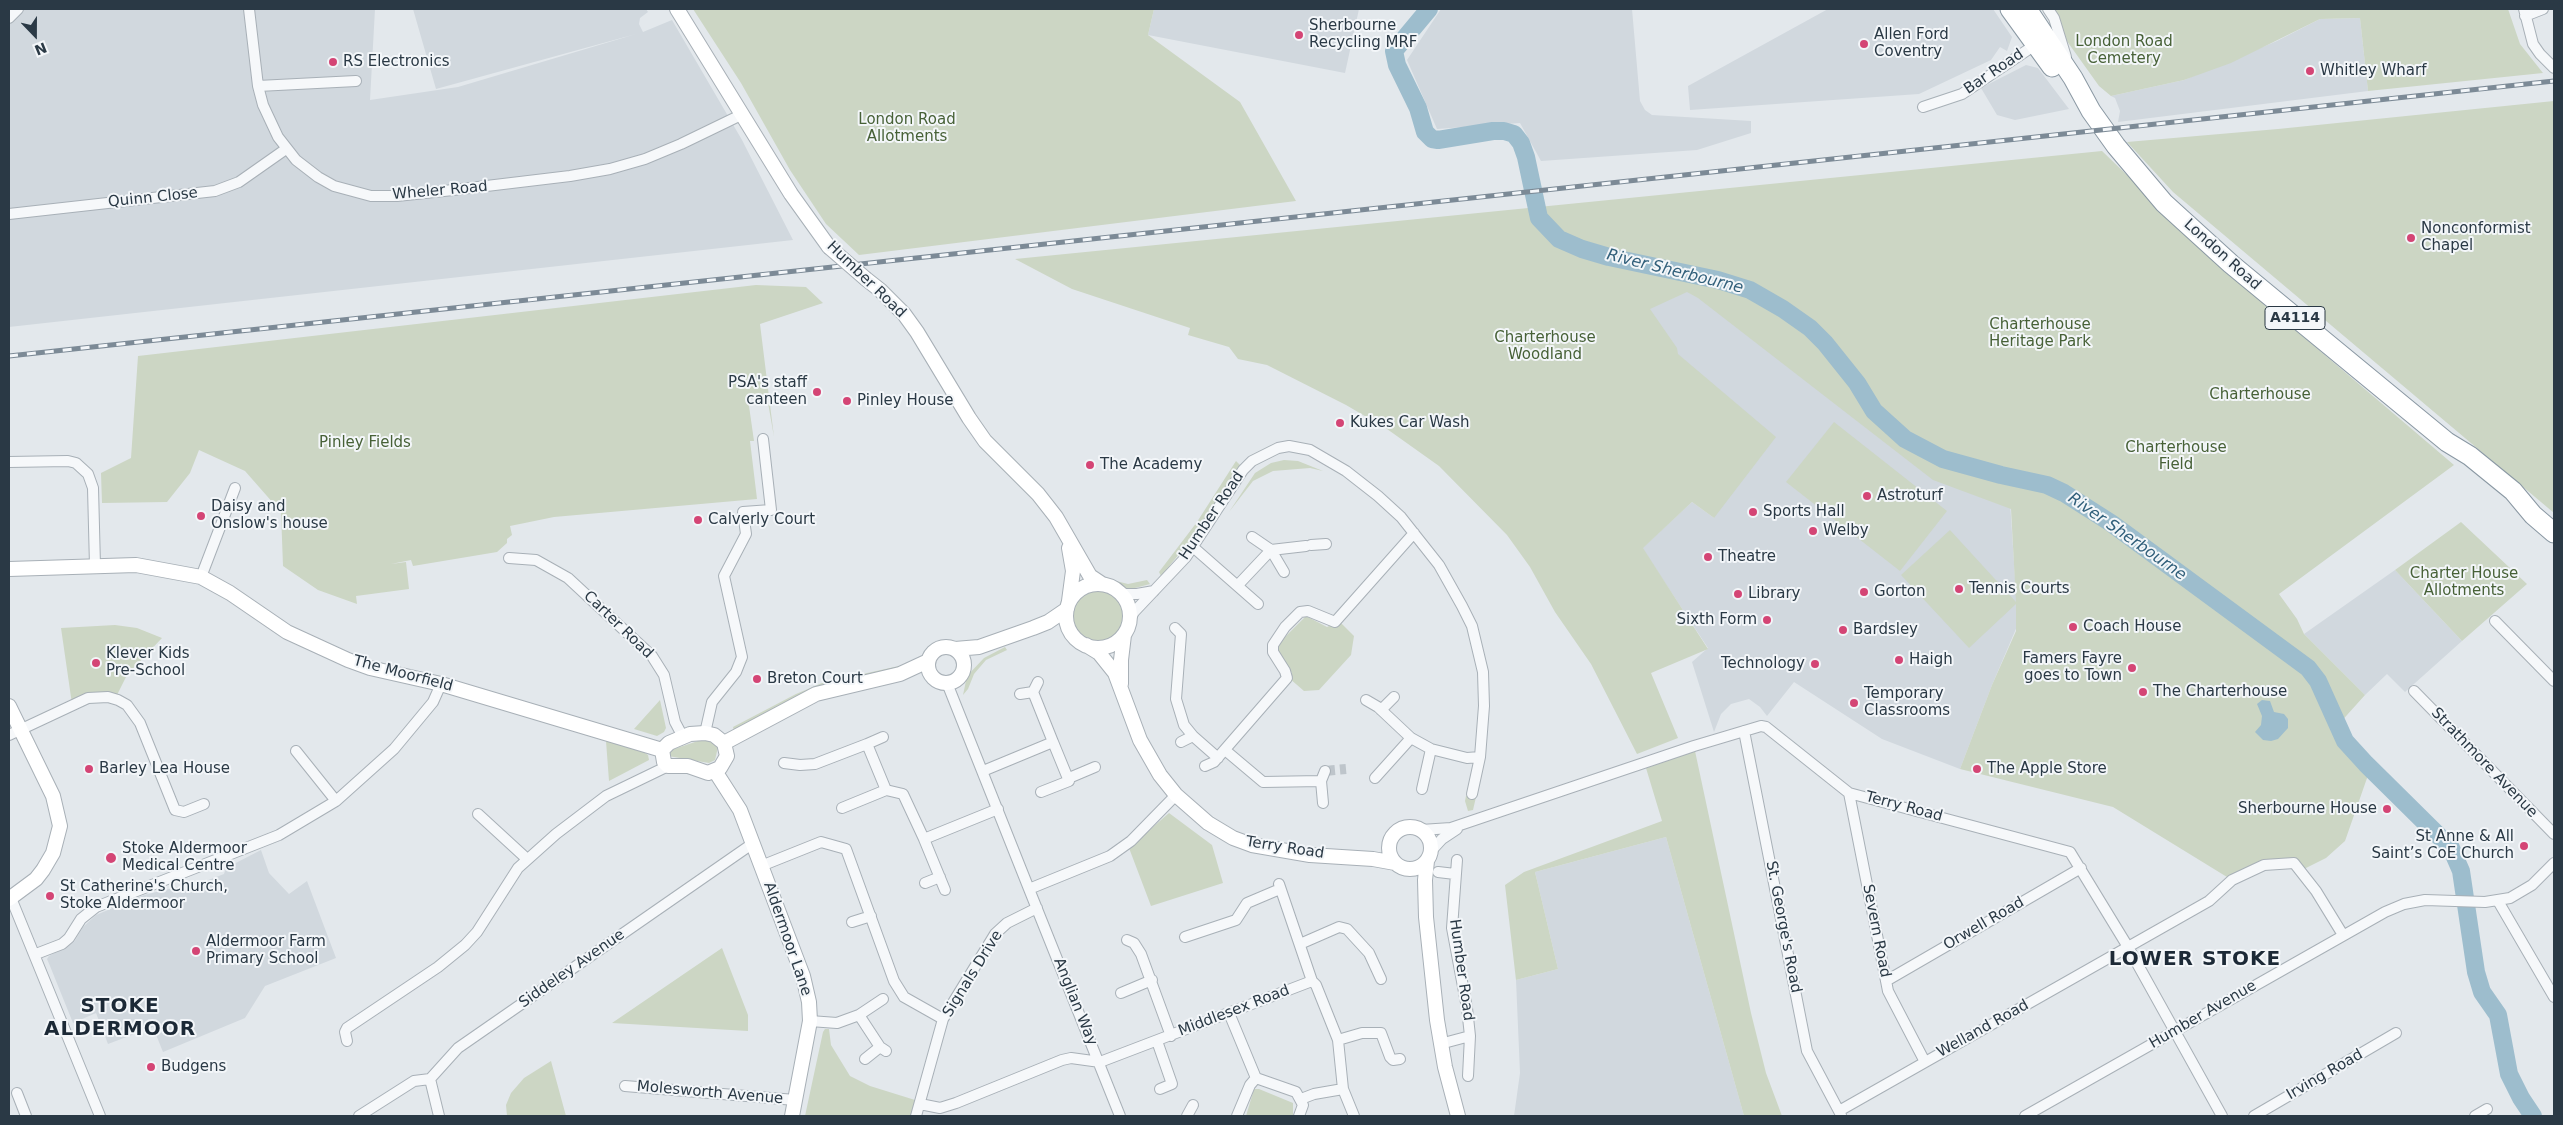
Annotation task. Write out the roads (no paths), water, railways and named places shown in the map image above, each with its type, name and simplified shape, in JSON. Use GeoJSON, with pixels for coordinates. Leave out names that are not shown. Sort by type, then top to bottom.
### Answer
{"type":"FeatureCollection","features":[{"type":"Feature","properties":{"kind":"highway","name":"London Road"},"geometry":{"type":"LineString","coordinates":[[2010,9],[2063,83],[2086,105],[2116,146],[2164,203],[2231,264],[2447,442],[2463,464],[2494,491],[2533,515],[2554,533]]}},
{"type":"Feature","properties":{"kind":"highway","name":"London Road"},"geometry":{"type":"LineString","coordinates":[[2027,9],[2073,78],[2086,105]]}},
{"type":"Feature","properties":{"kind":"street"},"geometry":{"type":"LineString","coordinates":[[9,18],[18,9]]}},
{"type":"Feature","properties":{"kind":"street","name":"Wheler Road"},"geometry":{"type":"LineString","coordinates":[[250,9],[258,86],[271,124],[286,148],[306,169],[334,186],[371,196],[397,196],[570,176],[610,169],[645,159],[743,114]]}},
{"type":"Feature","properties":{"kind":"street","name":"Humber Road"},"geometry":{"type":"LineString","coordinates":[[677,9],[791,194],[829,247],[880,290],[904,314],[968,418],[985,441],[1038,494],[1056,517],[1090,576],[1102,584]]}},
{"type":"Feature","properties":{"kind":"street","name":"London Road"},"geometry":{"type":"LineString","coordinates":[[2048,9],[2054,18],[2073,78]]}},
{"type":"Feature","properties":{"kind":"street"},"geometry":{"type":"LineString","coordinates":[[2544,9],[2524,12],[2533,44],[2554,68]]}},
{"type":"Feature","properties":{"kind":"street","name":"Bar Road"},"geometry":{"type":"LineString","coordinates":[[1923,107],[1966,91],[2035,45]]}},
{"type":"Feature","properties":{"kind":"street"},"geometry":{"type":"LineString","coordinates":[[258,86],[356,81]]}},
{"type":"Feature","properties":{"kind":"street","name":"Quinn Close"},"geometry":{"type":"LineString","coordinates":[[9,214],[215,191],[239,182],[286,148]]}},
{"type":"Feature","properties":{"kind":"street"},"geometry":{"type":"LineString","coordinates":[[705,733],[712,702],[736,672],[742,656],[724,576],[746,534],[743,512],[771,510],[763,439]]}},
{"type":"Feature","properties":{"kind":"street","name":"Humber Road"},"geometry":{"type":"LineString","coordinates":[[1130,619],[1134,612],[1193,547],[1243,470],[1252,461],[1264,453],[1289,446],[1310,450],[1340,467],[1378,496],[1401,517],[1439,564],[1472,626],[1483,672],[1484,706],[1480,757],[1472,794]]}},
{"type":"Feature","properties":{"kind":"street"},"geometry":{"type":"LineString","coordinates":[[9,462],[68,461],[76,463],[88,474],[93,488],[95,566]]}},
{"type":"Feature","properties":{"kind":"street"},"geometry":{"type":"LineString","coordinates":[[201,577],[235,488]]}},
{"type":"Feature","properties":{"kind":"street"},"geometry":{"type":"LineString","coordinates":[[1204,766],[1222,754],[1286,678],[1285,671],[1273,652],[1273,645],[1285,627],[1300,612],[1308,610],[1335,622],[1414,533]]}},
{"type":"Feature","properties":{"kind":"street"},"geometry":{"type":"LineString","coordinates":[[1252,537],[1271,550],[1284,572]]}},
{"type":"Feature","properties":{"kind":"street","name":"Humber Road"},"geometry":{"type":"LineString","coordinates":[[1068,540],[1073,571],[1068,605]]}},
{"type":"Feature","properties":{"kind":"street"},"geometry":{"type":"LineString","coordinates":[[1238,585],[1271,550],[1326,544]]}},
{"type":"Feature","properties":{"kind":"street"},"geometry":{"type":"LineString","coordinates":[[1193,547],[1258,604]]}},
{"type":"Feature","properties":{"kind":"street","name":"Carter Road"},"geometry":{"type":"LineString","coordinates":[[509,558],[536,560],[568,578],[652,656],[664,675],[675,722],[683,736]]}},
{"type":"Feature","properties":{"kind":"street","name":"The Moorfield"},"geometry":{"type":"LineString","coordinates":[[9,569],[95,566],[153,567],[201,577],[230,593],[287,632],[324,650],[370,668],[441,684],[662,750]]}},
{"type":"Feature","properties":{"kind":"street"},"geometry":{"type":"LineString","coordinates":[[724,743],[816,694],[900,674],[928,662],[936,649],[942,647],[955,649],[979,647],[1048,622],[1068,605],[1075,593],[1084,587],[1102,584],[1121,594],[1137,594],[1155,590]]}},
{"type":"Feature","properties":{"kind":"street"},"geometry":{"type":"LineString","coordinates":[[1033,628],[1060,630],[1080,641],[1102,648],[1113,644],[1124,635],[1130,619],[1129,608],[1121,594]]}},
{"type":"Feature","properties":{"kind":"street"},"geometry":{"type":"LineString","coordinates":[[1068,605],[1066,623],[1080,641]]}},
{"type":"Feature","properties":{"kind":"street"},"geometry":{"type":"LineString","coordinates":[[2495,621],[2554,681]]}},
{"type":"Feature","properties":{"kind":"street"},"geometry":{"type":"LineString","coordinates":[[1175,628],[1181,634],[1176,699],[1184,725],[1193,736],[1263,782],[1323,776],[1323,803]]}},
{"type":"Feature","properties":{"kind":"street","name":"Terry Road"},"geometry":{"type":"LineString","coordinates":[[1122,690],[1120,666],[1124,635]]}},
{"type":"Feature","properties":{"kind":"street","name":"Terry Road"},"geometry":{"type":"LineString","coordinates":[[1080,641],[1107,662],[1122,690],[1144,748],[1160,774],[1176,795],[1220,831],[1252,846],[1310,854],[1349,856],[1400,866]]}},
{"type":"Feature","properties":{"kind":"street"},"geometry":{"type":"LineString","coordinates":[[900,674],[917,675],[947,683],[960,677],[964,666],[975,653],[989,644]]}},
{"type":"Feature","properties":{"kind":"street"},"geometry":{"type":"LineString","coordinates":[[955,649],[963,657],[964,666]]}},
{"type":"Feature","properties":{"kind":"street"},"geometry":{"type":"LineString","coordinates":[[928,662],[929,674],[934,679]]}},
{"type":"Feature","properties":{"kind":"street"},"geometry":{"type":"LineString","coordinates":[[924,839],[998,809],[984,770],[947,683]]}},
{"type":"Feature","properties":{"kind":"street"},"geometry":{"type":"LineString","coordinates":[[36,954],[69,938],[81,919],[96,906],[279,835],[336,801],[373,770],[399,743],[433,702],[441,684]]}},
{"type":"Feature","properties":{"kind":"street"},"geometry":{"type":"LineString","coordinates":[[1020,694],[1036,687],[1053,742],[1069,778]]}},
{"type":"Feature","properties":{"kind":"street","name":"Strathmore Avenue"},"geometry":{"type":"LineString","coordinates":[[2414,691],[2554,834]]}},
{"type":"Feature","properties":{"kind":"street"},"geometry":{"type":"LineString","coordinates":[[15,732],[88,698],[108,697],[118,700],[127,706],[140,723],[175,810],[184,812],[204,804]]}},
{"type":"Feature","properties":{"kind":"street"},"geometry":{"type":"LineString","coordinates":[[1381,710],[1394,697]]}},
{"type":"Feature","properties":{"kind":"street"},"geometry":{"type":"LineString","coordinates":[[1366,700],[1381,710],[1411,738],[1430,749],[1467,758],[1480,757]]}},
{"type":"Feature","properties":{"kind":"street"},"geometry":{"type":"LineString","coordinates":[[9,706],[15,732],[53,796],[60,826],[53,853],[43,870],[10,899],[36,954],[100,1116]]}},
{"type":"Feature","properties":{"kind":"street","name":"Terry Road"},"geometry":{"type":"LineString","coordinates":[[1421,830],[1442,829],[1467,823],[1527,801],[1744,731],[1761,726],[1766,727],[1849,792],[2067,851],[2072,854],[2128,947],[2222,1116]]}},
{"type":"Feature","properties":{"kind":"street","name":"St. George's Road"},"geometry":{"type":"LineString","coordinates":[[1744,731],[1807,1051],[1840,1114]]}},
{"type":"Feature","properties":{"kind":"street"},"geometry":{"type":"LineString","coordinates":[[347,1041],[345,1032],[347,1028],[438,967],[465,945],[476,932],[504,887],[527,859],[606,796],[668,766],[688,766],[708,773],[715,771],[724,763],[727,756],[724,743],[714,735],[705,733],[683,736],[669,743],[662,750],[662,758],[668,766]]}},
{"type":"Feature","properties":{"kind":"street"},"geometry":{"type":"LineString","coordinates":[[1181,742],[1193,736]]}},
{"type":"Feature","properties":{"kind":"street"},"geometry":{"type":"LineString","coordinates":[[784,763],[800,766],[815,764],[883,737]]}},
{"type":"Feature","properties":{"kind":"street"},"geometry":{"type":"LineString","coordinates":[[1375,778],[1411,738]]}},
{"type":"Feature","properties":{"kind":"street"},"geometry":{"type":"LineString","coordinates":[[984,770],[1053,742]]}},
{"type":"Feature","properties":{"kind":"street"},"geometry":{"type":"LineString","coordinates":[[867,744],[886,790]]}},
{"type":"Feature","properties":{"kind":"street"},"geometry":{"type":"LineString","coordinates":[[1422,789],[1430,749]]}},
{"type":"Feature","properties":{"kind":"street"},"geometry":{"type":"LineString","coordinates":[[296,751],[336,801]]}},
{"type":"Feature","properties":{"kind":"street"},"geometry":{"type":"LineString","coordinates":[[1042,792],[1069,781],[1069,778],[1095,767]]}},
{"type":"Feature","properties":{"kind":"street","name":"Aldermoor Lane"},"geometry":{"type":"LineString","coordinates":[[715,771],[737,803],[803,976],[809,1002],[810,1021],[792,1116]]}},
{"type":"Feature","properties":{"kind":"street"},"geometry":{"type":"LineString","coordinates":[[842,808],[886,790],[903,794],[945,890]]}},
{"type":"Feature","properties":{"kind":"street","name":"Severn Road"},"geometry":{"type":"LineString","coordinates":[[1849,792],[1888,991],[1926,1062]]}},
{"type":"Feature","properties":{"kind":"street"},"geometry":{"type":"LineString","coordinates":[[1029,889],[1110,856],[1131,841],[1176,795]]}},
{"type":"Feature","properties":{"kind":"street","name":"Anglian Way"},"geometry":{"type":"LineString","coordinates":[[998,809],[1120,1116]]}},
{"type":"Feature","properties":{"kind":"street"},"geometry":{"type":"LineString","coordinates":[[478,814],[527,859]]}},
{"type":"Feature","properties":{"kind":"street","name":"Terry Road"},"geometry":{"type":"LineString","coordinates":[[1429,856],[1442,839],[1467,823]]}},
{"type":"Feature","properties":{"kind":"street"},"geometry":{"type":"LineString","coordinates":[[1410,826],[1421,830],[1430,840],[1429,856],[1416,868],[1400,866],[1389,854],[1390,841],[1393,835],[1401,828],[1410,826]]}},
{"type":"Feature","properties":{"kind":"street","name":"Terry Road"},"geometry":{"type":"LineString","coordinates":[[1349,856],[1372,851],[1390,841]]}},
{"type":"Feature","properties":{"kind":"street"},"geometry":{"type":"LineString","coordinates":[[761,866],[821,842],[846,849],[894,981],[904,997],[944,1019]]}},
{"type":"Feature","properties":{"kind":"street","name":"Siddeley Avenue"},"geometry":{"type":"LineString","coordinates":[[430,1079],[458,1048],[752,844]]}},
{"type":"Feature","properties":{"kind":"street","name":"Humber Road"},"geometry":{"type":"LineString","coordinates":[[1429,856],[1424,880],[1426,916],[1440,1044],[1458,1116]]}},
{"type":"Feature","properties":{"kind":"street","name":"Humber Road"},"geometry":{"type":"LineString","coordinates":[[1457,860],[1452,928],[1470,1036],[1468,1076]]}},
{"type":"Feature","properties":{"kind":"street","name":"Welland Road"},"geometry":{"type":"LineString","coordinates":[[1840,1114],[1926,1062],[2209,900],[2232,880],[2264,865],[2294,863],[2316,891],[2343,935]]}},
{"type":"Feature","properties":{"kind":"street"},"geometry":{"type":"LineString","coordinates":[[2554,863],[2530,886],[2510,898],[2498,901],[2554,997]]}},
{"type":"Feature","properties":{"kind":"street","name":"Humber Road"},"geometry":{"type":"LineString","coordinates":[[1400,866],[1414,880],[1426,916]]}},
{"type":"Feature","properties":{"kind":"street","name":"Orwell Road"},"geometry":{"type":"LineString","coordinates":[[1886,981],[2081,868]]}},
{"type":"Feature","properties":{"kind":"street"},"geometry":{"type":"LineString","coordinates":[[1438,872],[1455,874]]}},
{"type":"Feature","properties":{"kind":"street"},"geometry":{"type":"LineString","coordinates":[[925,883],[940,877]]}},
{"type":"Feature","properties":{"kind":"street"},"geometry":{"type":"LineString","coordinates":[[1186,937],[1236,920],[1247,903],[1280,887],[1312,981],[1316,985],[1338,1040],[1342,1066],[1342,1089],[1354,1116]]}},
{"type":"Feature","properties":{"kind":"street","name":"Humber Avenue"},"geometry":{"type":"LineString","coordinates":[[2025,1116],[2343,935],[2404,904],[2425,900],[2498,901]]}},
{"type":"Feature","properties":{"kind":"street","name":"Signals Drive"},"geometry":{"type":"LineString","coordinates":[[916,1116],[944,1019],[995,934],[1007,923],[1037,908]]}},
{"type":"Feature","properties":{"kind":"street"},"geometry":{"type":"LineString","coordinates":[[852,922],[871,916]]}},
{"type":"Feature","properties":{"kind":"street"},"geometry":{"type":"LineString","coordinates":[[1300,944],[1339,927],[1347,929],[1369,953],[1382,979]]}},
{"type":"Feature","properties":{"kind":"street"},"geometry":{"type":"LineString","coordinates":[[1127,940],[1134,943],[1141,954],[1171,1036]]}},
{"type":"Feature","properties":{"kind":"street"},"geometry":{"type":"LineString","coordinates":[[1121,993],[1152,980]]}},
{"type":"Feature","properties":{"kind":"street","name":"Middlesex Road"},"geometry":{"type":"LineString","coordinates":[[920,1104],[940,1108],[1062,1060],[1071,1058],[1100,1062],[1312,981]]}},
{"type":"Feature","properties":{"kind":"street"},"geometry":{"type":"LineString","coordinates":[[810,1021],[837,1023],[859,1015],[883,1000]]}},
{"type":"Feature","properties":{"kind":"street"},"geometry":{"type":"LineString","coordinates":[[1229,1013],[1256,1078],[1296,1092],[1303,1105],[1299,1116]]}},
{"type":"Feature","properties":{"kind":"street"},"geometry":{"type":"LineString","coordinates":[[859,1015],[883,1049],[865,1059]]}},
{"type":"Feature","properties":{"kind":"street"},"geometry":{"type":"LineString","coordinates":[[1338,1040],[1362,1033],[1381,1033],[1390,1057],[1393,1060],[1400,1059]]}},
{"type":"Feature","properties":{"kind":"street","name":"Irving Road"},"geometry":{"type":"LineString","coordinates":[[2254,1116],[2396,1033]]}},
{"type":"Feature","properties":{"kind":"street","name":"Humber Road"},"geometry":{"type":"LineString","coordinates":[[1440,1044],[1470,1036]]}},
{"type":"Feature","properties":{"kind":"street"},"geometry":{"type":"LineString","coordinates":[[1157,1041],[1172,1084],[1160,1088]]}},
{"type":"Feature","properties":{"kind":"street"},"geometry":{"type":"LineString","coordinates":[[1236,1116],[1250,1085],[1256,1078]]}},
{"type":"Feature","properties":{"kind":"street"},"geometry":{"type":"LineString","coordinates":[[359,1116],[414,1082],[430,1079],[439,1116]]}},
{"type":"Feature","properties":{"kind":"street","name":"Molesworth Avenue"},"geometry":{"type":"LineString","coordinates":[[625,1086],[796,1100]]}},
{"type":"Feature","properties":{"kind":"street"},"geometry":{"type":"LineString","coordinates":[[1301,1099],[1314,1094],[1342,1089]]}},
{"type":"Feature","properties":{"kind":"street"},"geometry":{"type":"LineString","coordinates":[[17,1093],[26,1116]]}},
{"type":"Feature","properties":{"kind":"street"},"geometry":{"type":"LineString","coordinates":[[1187,1116],[1193,1105]]}},
{"type":"Feature","properties":{"kind":"street"},"geometry":{"type":"LineString","coordinates":[[2475,1116],[2487,1109]]}},
{"type":"Feature","properties":{"kind":"water"},"geometry":{"type":"Polygon","coordinates":[[[2262,700],[2270,701],[2274,712],[2284,714],[2288,719],[2288,728],[2278,739],[2271,741],[2263,740],[2255,732],[2261,725],[2262,716],[2257,704],[2262,700]]]}},
{"type":"Feature","properties":{"kind":"waterway","name":"River Sherbourne"},"geometry":{"type":"LineString","coordinates":[[1429,9],[1394,51],[1397,65],[1418,108],[1425,132],[1432,139],[1438,140],[1493,131],[1504,131],[1514,134],[1521,143],[1526,157],[1539,218],[1559,239],[1582,249],[1609,257],[1718,280],[1750,290],[1783,309],[1810,328],[1825,343],[1857,383],[1874,411],[1905,439],[1943,459],[2047,485],[2064,493],[2111,523],[2308,668],[2318,681],[2345,741],[2451,848],[2461,871],[2476,972],[2482,992],[2498,1015],[2509,1074],[2533,1116]]}},
{"type":"Feature","properties":{"kind":"tunnel"},"geometry":{"type":"LineString","coordinates":[[1325,771],[1346,769]]}},
{"type":"Feature","properties":{"kind":"railway"},"geometry":{"type":"LineString","coordinates":[[9,356],[2554,81]]}},
{"type":"Feature","properties":{"kind":"place","name":"Sherbourne Recycling MRF"},"geometry":{"type":"Point","coordinates":[1299,35]}},
{"type":"Feature","properties":{"kind":"place","name":"Allen Ford Coventry"},"geometry":{"type":"Point","coordinates":[1864,44]}},
{"type":"Feature","properties":{"kind":"place","name":"RS Electronics"},"geometry":{"type":"Point","coordinates":[333,62]}},
{"type":"Feature","properties":{"kind":"place","name":"Whitley Wharf"},"geometry":{"type":"Point","coordinates":[2310,71]}},
{"type":"Feature","properties":{"kind":"place","name":"Nonconformist Chapel"},"geometry":{"type":"Point","coordinates":[2411,238]}},
{"type":"Feature","properties":{"kind":"place","name":"PSA's staff canteen"},"geometry":{"type":"Point","coordinates":[817,392]}},
{"type":"Feature","properties":{"kind":"place","name":"Pinley House"},"geometry":{"type":"Point","coordinates":[847,401]}},
{"type":"Feature","properties":{"kind":"place","name":"Kukes Car Wash"},"geometry":{"type":"Point","coordinates":[1340,423]}},
{"type":"Feature","properties":{"kind":"place","name":"The Academy"},"geometry":{"type":"Point","coordinates":[1090,465]}},
{"type":"Feature","properties":{"kind":"place","name":"Astroturf"},"geometry":{"type":"Point","coordinates":[1867,496]}},
{"type":"Feature","properties":{"kind":"place","name":"Sports Hall"},"geometry":{"type":"Point","coordinates":[1753,512]}},
{"type":"Feature","properties":{"kind":"place","name":"Daisy and Onslow's house"},"geometry":{"type":"Point","coordinates":[201,516]}},
{"type":"Feature","properties":{"kind":"place","name":"Calverly Court"},"geometry":{"type":"Point","coordinates":[698,520]}},
{"type":"Feature","properties":{"kind":"place","name":"Welby"},"geometry":{"type":"Point","coordinates":[1813,531]}},
{"type":"Feature","properties":{"kind":"place","name":"Theatre"},"geometry":{"type":"Point","coordinates":[1708,557]}},
{"type":"Feature","properties":{"kind":"place","name":"Tennis Courts"},"geometry":{"type":"Point","coordinates":[1959,589]}},
{"type":"Feature","properties":{"kind":"place","name":"Gorton"},"geometry":{"type":"Point","coordinates":[1864,592]}},
{"type":"Feature","properties":{"kind":"place","name":"Library"},"geometry":{"type":"Point","coordinates":[1738,594]}},
{"type":"Feature","properties":{"kind":"place","name":"Sixth Form"},"geometry":{"type":"Point","coordinates":[1767,620]}},
{"type":"Feature","properties":{"kind":"place","name":"Coach House"},"geometry":{"type":"Point","coordinates":[2073,627]}},
{"type":"Feature","properties":{"kind":"place","name":"Bardsley"},"geometry":{"type":"Point","coordinates":[1843,630]}},
{"type":"Feature","properties":{"kind":"place","name":"Haigh"},"geometry":{"type":"Point","coordinates":[1899,660]}},
{"type":"Feature","properties":{"kind":"place","name":"Klever Kids Pre-School"},"geometry":{"type":"Point","coordinates":[96,663]}},
{"type":"Feature","properties":{"kind":"place","name":"Technology"},"geometry":{"type":"Point","coordinates":[1815,664]}},
{"type":"Feature","properties":{"kind":"place","name":"Famers Fayre goes to Town"},"geometry":{"type":"Point","coordinates":[2132,668]}},
{"type":"Feature","properties":{"kind":"place","name":"Breton Court"},"geometry":{"type":"Point","coordinates":[757,679]}},
{"type":"Feature","properties":{"kind":"place","name":"The Charterhouse"},"geometry":{"type":"Point","coordinates":[2143,692]}},
{"type":"Feature","properties":{"kind":"place","name":"Temporary Classrooms"},"geometry":{"type":"Point","coordinates":[1854,703]}},
{"type":"Feature","properties":{"kind":"place","name":"Barley Lea House"},"geometry":{"type":"Point","coordinates":[89,769]}},
{"type":"Feature","properties":{"kind":"place","name":"The Apple Store"},"geometry":{"type":"Point","coordinates":[1977,769]}},
{"type":"Feature","properties":{"kind":"place","name":"Sherbourne House"},"geometry":{"type":"Point","coordinates":[2387,809]}},
{"type":"Feature","properties":{"kind":"place","name":"St Anne & All Saint’s CoE Church"},"geometry":{"type":"Point","coordinates":[2524,846]}},
{"type":"Feature","properties":{"kind":"place","name":"Stoke Aldermoor Medical Centre"},"geometry":{"type":"Point","coordinates":[111,858]}},
{"type":"Feature","properties":{"kind":"place","name":"St Catherine's Church, Stoke Aldermoor"},"geometry":{"type":"Point","coordinates":[50,896]}},
{"type":"Feature","properties":{"kind":"place","name":"Aldermoor Farm Primary School"},"geometry":{"type":"Point","coordinates":[196,951]}},
{"type":"Feature","properties":{"kind":"place","name":"Budgens"},"geometry":{"type":"Point","coordinates":[151,1067]}},
{"type":"Feature","properties":{"kind":"district","name":"LOWER STOKE"},"geometry":{"type":"Point","coordinates":[2195,960]}},
{"type":"Feature","properties":{"kind":"district","name":"STOKE ALDERMOOR"},"geometry":{"type":"Point","coordinates":[120,1018]}},
{"type":"Feature","properties":{"kind":"park label","name":"London Road Cemetery"},"geometry":{"type":"Point","coordinates":[2124,50]}},
{"type":"Feature","properties":{"kind":"park label","name":"London Road Allotments"},"geometry":{"type":"Point","coordinates":[907,128]}},
{"type":"Feature","properties":{"kind":"park label","name":"Charterhouse Heritage Park"},"geometry":{"type":"Point","coordinates":[2040,334]}},
{"type":"Feature","properties":{"kind":"park label","name":"Charterhouse Woodland"},"geometry":{"type":"Point","coordinates":[1545,346]}},
{"type":"Feature","properties":{"kind":"park label","name":"Charterhouse"},"geometry":{"type":"Point","coordinates":[2260,395]}},
{"type":"Feature","properties":{"kind":"park label","name":"Pinley Fields"},"geometry":{"type":"Point","coordinates":[365,443]}},
{"type":"Feature","properties":{"kind":"park label","name":"Charterhouse Field"},"geometry":{"type":"Point","coordinates":[2176,456]}},
{"type":"Feature","properties":{"kind":"park label","name":"Charter House Allotments"},"geometry":{"type":"Point","coordinates":[2464,582]}}]}
